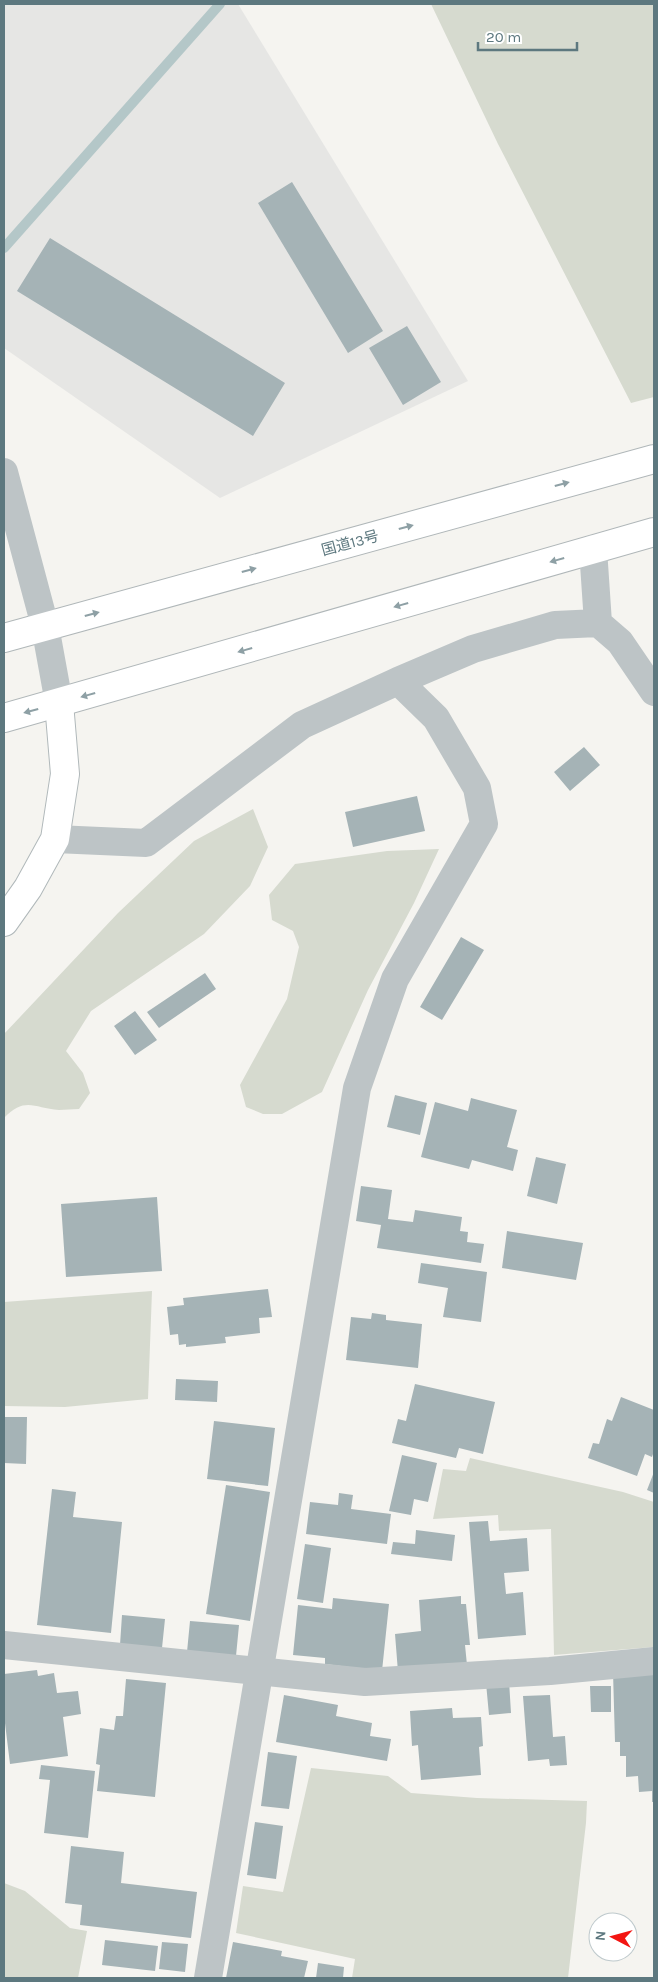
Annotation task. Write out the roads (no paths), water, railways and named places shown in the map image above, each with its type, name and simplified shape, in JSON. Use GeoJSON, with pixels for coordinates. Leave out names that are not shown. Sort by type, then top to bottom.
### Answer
{"type":"FeatureCollection","features":[{"type":"Feature","properties":{"kind":"main road","name":"国道13号"},"geometry":{"type":"LineString","coordinates":[[4,638],[654,459]]}},
{"type":"Feature","properties":{"kind":"main road"},"geometry":{"type":"LineString","coordinates":[[4,718],[654,532]]}},
{"type":"Feature","properties":{"kind":"main road"},"geometry":{"type":"LineString","coordinates":[[4,922],[28,888],[55,839],[65,774],[59,703]]}},
{"type":"Feature","properties":{"kind":"street"},"geometry":{"type":"LineString","coordinates":[[4,472],[45,626],[59,703]]}},
{"type":"Feature","properties":{"kind":"street"},"geometry":{"type":"LineString","coordinates":[[593,549],[598,623]]}},
{"type":"Feature","properties":{"kind":"street"},"geometry":{"type":"LineString","coordinates":[[55,839],[146,843],[302,725],[398,681],[482,646],[555,626],[598,623],[620,642],[654,692]]}},
{"type":"Feature","properties":{"kind":"street"},"geometry":{"type":"LineString","coordinates":[[208,1978],[357,1088],[395,978],[484,824],[477,788],[436,718],[398,681]]}},
{"type":"Feature","properties":{"kind":"street"},"geometry":{"type":"LineString","coordinates":[[4,1644],[364,1682],[550,1671],[654,1661]]}},
{"type":"Feature","properties":{"kind":"waterway"},"geometry":{"type":"LineString","coordinates":[[4,248],[220,4]]}}]}
